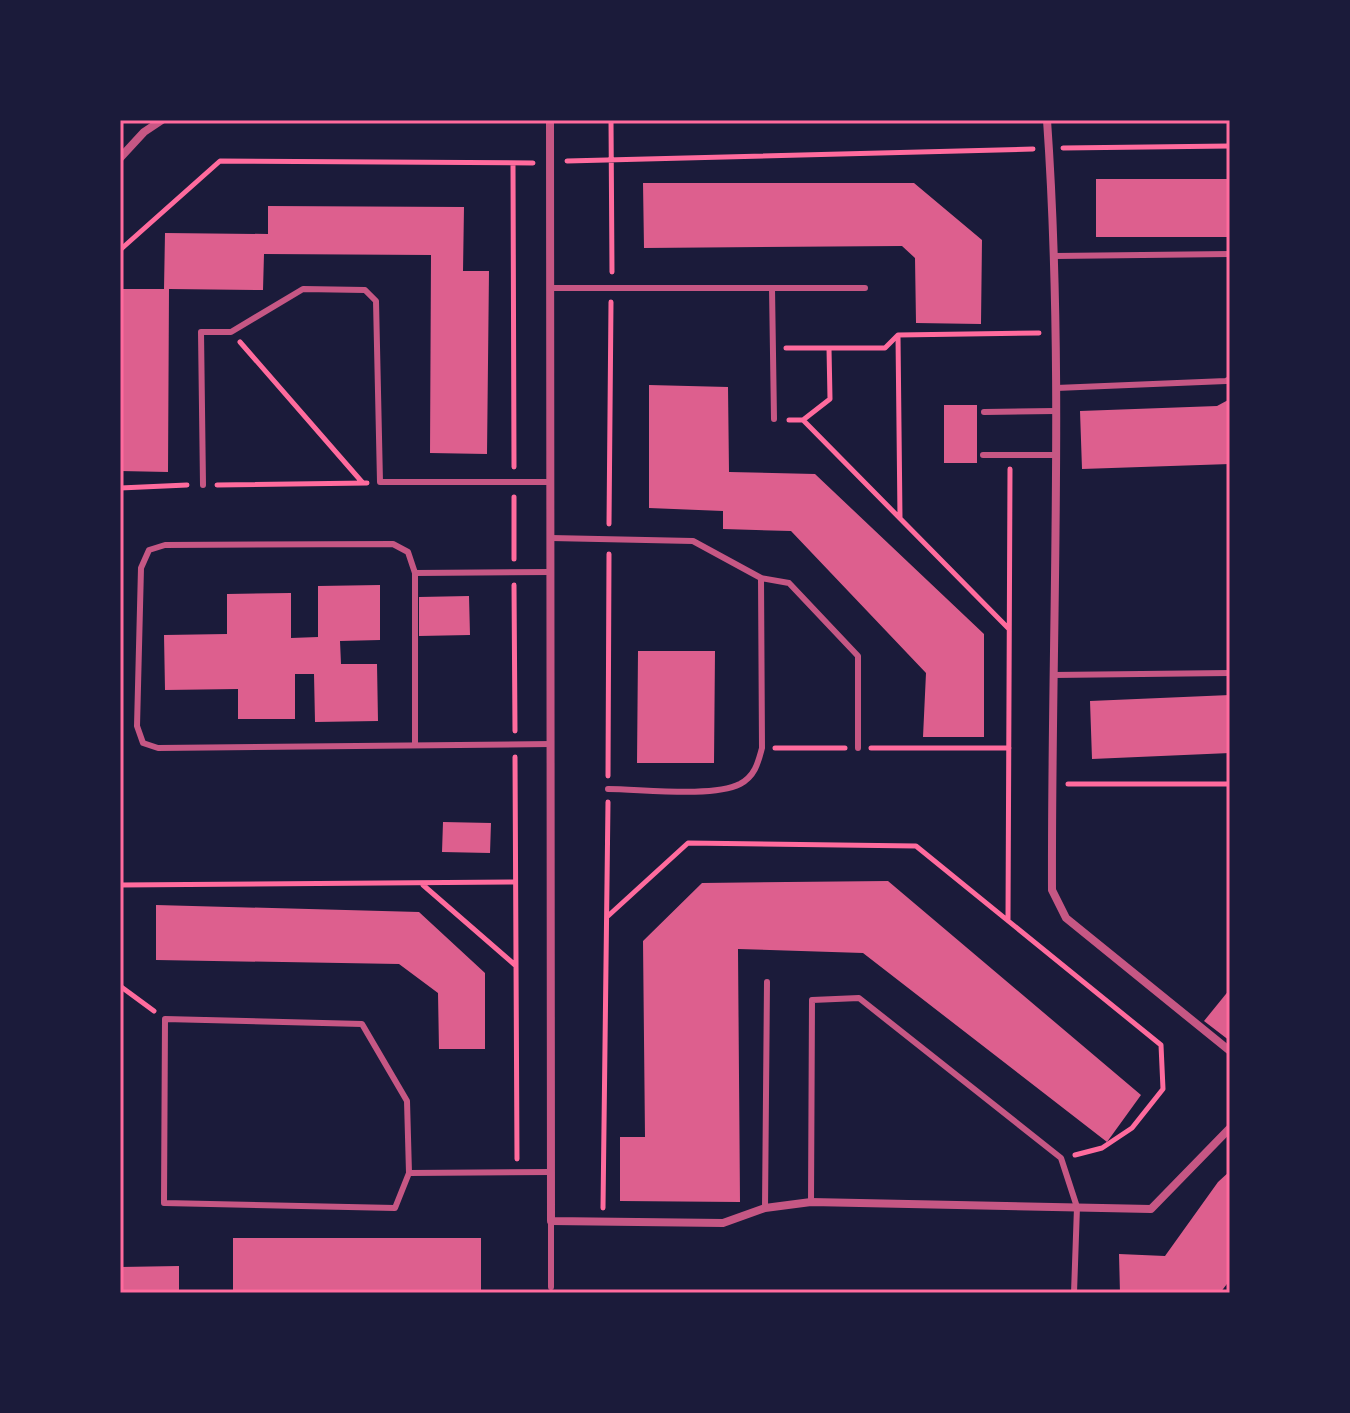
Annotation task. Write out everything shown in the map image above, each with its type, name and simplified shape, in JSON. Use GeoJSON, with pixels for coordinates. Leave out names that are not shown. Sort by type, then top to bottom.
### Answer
{"type":"FeatureCollection","features":[{"type":"Feature","properties":{"kind":"street"},"geometry":{"type":"LineString","coordinates":[[120,158],[144,132],[162,120]]}},
{"type":"Feature","properties":{"kind":"street"},"geometry":{"type":"LineString","coordinates":[[550,120],[551,1221],[723,1223],[765,1208],[811,1202],[1151,1209],[1230,1128]]}},
{"type":"Feature","properties":{"kind":"street"},"geometry":{"type":"LineString","coordinates":[[1047,120],[1055,256],[1056,388],[1052,890],[1066,918],[1230,1051]]}},
{"type":"Feature","properties":{"kind":"lane"},"geometry":{"type":"LineString","coordinates":[[1055,256],[1230,254]]}},
{"type":"Feature","properties":{"kind":"lane"},"geometry":{"type":"LineString","coordinates":[[551,288],[865,288]]}},
{"type":"Feature","properties":{"kind":"lane"},"geometry":{"type":"LineString","coordinates":[[772,288],[774,419]]}},
{"type":"Feature","properties":{"kind":"lane"},"geometry":{"type":"LineString","coordinates":[[203,485],[201,332],[231,332],[303,289],[365,290],[376,301],[380,482],[551,482]]}},
{"type":"Feature","properties":{"kind":"lane"},"geometry":{"type":"LineString","coordinates":[[1056,388],[1230,379]]}},
{"type":"Feature","properties":{"kind":"lane"},"geometry":{"type":"LineString","coordinates":[[984,412],[1055,411]]}},
{"type":"Feature","properties":{"kind":"lane"},"geometry":{"type":"LineString","coordinates":[[983,455],[1055,455]]}},
{"type":"Feature","properties":{"kind":"lane"},"geometry":{"type":"LineString","coordinates":[[551,538],[693,541],[761,578],[789,583],[858,656],[858,748]]}},
{"type":"Feature","properties":{"kind":"lane"},"geometry":{"type":"LineString","coordinates":[[415,745],[415,573],[408,552],[393,544],[165,545],[149,550],[141,568],[137,726],[143,743],[158,748],[551,744]]}},
{"type":"Feature","properties":{"kind":"lane"},"geometry":{"type":"LineString","coordinates":[[415,573],[551,572]]}},
{"type":"Feature","properties":{"kind":"lane"},"geometry":{"type":"LineString","coordinates":[[608,789],[719,791],[742,783],[756,769],[762,748],[761,578]]}},
{"type":"Feature","properties":{"kind":"lane"},"geometry":{"type":"LineString","coordinates":[[1053,675],[1230,673]]}},
{"type":"Feature","properties":{"kind":"lane"},"geometry":{"type":"LineString","coordinates":[[765,1208],[767,982]]}},
{"type":"Feature","properties":{"kind":"lane"},"geometry":{"type":"LineString","coordinates":[[811,1202],[812,1000],[859,998],[1061,1158],[1077,1207],[1074,1293]]}},
{"type":"Feature","properties":{"kind":"lane"},"geometry":{"type":"LineString","coordinates":[[165,1019],[362,1024],[407,1101],[409,1173],[395,1208],[164,1203],[165,1019]]}},
{"type":"Feature","properties":{"kind":"lane"},"geometry":{"type":"LineString","coordinates":[[409,1173],[551,1172]]}},
{"type":"Feature","properties":{"kind":"lane"},"geometry":{"type":"LineString","coordinates":[[551,1221],[551,1287]]}},
{"type":"Feature","properties":{"kind":"lane"},"geometry":{"type":"LineString","coordinates":[[543,1293],[551,1287]]}},
{"type":"Feature","properties":{"kind":"lane"},"geometry":{"type":"LineString","coordinates":[[551,1287],[559,1293]]}},
{"type":"Feature","properties":{"kind":"path"},"geometry":{"type":"LineString","coordinates":[[603,1221],[611,120]]}},
{"type":"Feature","properties":{"kind":"path"},"geometry":{"type":"LineString","coordinates":[[120,250],[220,161],[513,164],[612,159],[1230,146]]}},
{"type":"Feature","properties":{"kind":"path"},"geometry":{"type":"LineString","coordinates":[[513,164],[517,1172]]}},
{"type":"Feature","properties":{"kind":"path"},"geometry":{"type":"LineString","coordinates":[[231,332],[363,483]]}},
{"type":"Feature","properties":{"kind":"path"},"geometry":{"type":"LineString","coordinates":[[773,348],[885,348],[898,335],[1055,333]]}},
{"type":"Feature","properties":{"kind":"path"},"geometry":{"type":"LineString","coordinates":[[898,335],[900,518]]}},
{"type":"Feature","properties":{"kind":"path"},"geometry":{"type":"LineString","coordinates":[[774,419],[803,420],[830,399],[829,348]]}},
{"type":"Feature","properties":{"kind":"path"},"geometry":{"type":"LineString","coordinates":[[803,420],[1009,629]]}},
{"type":"Feature","properties":{"kind":"path"},"geometry":{"type":"LineString","coordinates":[[1008,920],[1010,455]]}},
{"type":"Feature","properties":{"kind":"path"},"geometry":{"type":"LineString","coordinates":[[120,488],[380,482]]}},
{"type":"Feature","properties":{"kind":"path"},"geometry":{"type":"LineString","coordinates":[[762,748],[1009,748]]}},
{"type":"Feature","properties":{"kind":"path"},"geometry":{"type":"LineString","coordinates":[[1051,784],[1230,784]]}},
{"type":"Feature","properties":{"kind":"path"},"geometry":{"type":"LineString","coordinates":[[607,916],[688,843],[916,846],[1161,1045],[1163,1089],[1132,1128],[1102,1148],[1061,1158]]}},
{"type":"Feature","properties":{"kind":"path"},"geometry":{"type":"LineString","coordinates":[[120,885],[515,882]]}},
{"type":"Feature","properties":{"kind":"path"},"geometry":{"type":"LineString","coordinates":[[423,884],[516,966]]}},
{"type":"Feature","properties":{"kind":"path"},"geometry":{"type":"LineString","coordinates":[[120,986],[165,1019]]}},
{"type":"Feature","properties":{"kind":"building"},"geometry":{"type":"Polygon","coordinates":[[[1096,179],[1230,179],[1230,237],[1096,237],[1096,179]]]}},
{"type":"Feature","properties":{"kind":"building"},"geometry":{"type":"Polygon","coordinates":[[[643,183],[914,183],[982,240],[981,324],[916,323],[915,258],[902,246],[644,248],[643,183]]]}},
{"type":"Feature","properties":{"kind":"building"},"geometry":{"type":"Polygon","coordinates":[[[268,206],[464,207],[463,271],[489,271],[487,454],[430,453],[431,255],[264,254],[263,290],[169,289],[168,472],[120,471],[120,289],[164,289],[165,233],[268,234],[268,206]]]}},
{"type":"Feature","properties":{"kind":"building"},"geometry":{"type":"Polygon","coordinates":[[[649,385],[728,387],[729,472],[815,474],[984,634],[984,737],[923,737],[926,673],[791,531],[723,529],[723,511],[649,508],[649,385]]]}},
{"type":"Feature","properties":{"kind":"building"},"geometry":{"type":"Polygon","coordinates":[[[1230,399],[1230,464],[1082,469],[1080,411],[1217,406],[1230,399]]]}},
{"type":"Feature","properties":{"kind":"building"},"geometry":{"type":"Polygon","coordinates":[[[944,405],[977,405],[977,463],[944,463],[944,405]]]}},
{"type":"Feature","properties":{"kind":"building"},"geometry":{"type":"Polygon","coordinates":[[[380,585],[380,640],[340,641],[341,664],[377,664],[378,721],[315,722],[314,674],[295,674],[295,719],[238,719],[238,689],[165,690],[164,635],[227,634],[227,594],[291,593],[291,638],[318,637],[318,586],[380,585]]]}},
{"type":"Feature","properties":{"kind":"building"},"geometry":{"type":"Polygon","coordinates":[[[469,596],[470,635],[419,636],[419,597],[469,596]]]}},
{"type":"Feature","properties":{"kind":"building"},"geometry":{"type":"Polygon","coordinates":[[[638,651],[715,651],[714,763],[637,763],[638,651]]]}},
{"type":"Feature","properties":{"kind":"building"},"geometry":{"type":"Polygon","coordinates":[[[1230,695],[1230,753],[1092,759],[1090,701],[1230,695]]]}},
{"type":"Feature","properties":{"kind":"building"},"geometry":{"type":"Polygon","coordinates":[[[443,822],[491,823],[490,853],[442,852],[443,822]]]}},
{"type":"Feature","properties":{"kind":"building"},"geometry":{"type":"Polygon","coordinates":[[[888,881],[1141,1095],[1107,1142],[863,953],[738,949],[740,1202],[620,1201],[620,1137],[645,1137],[643,941],[702,883],[888,881]]]}},
{"type":"Feature","properties":{"kind":"building"},"geometry":{"type":"Polygon","coordinates":[[[156,905],[419,912],[485,973],[485,1049],[439,1049],[438,993],[399,964],[156,960],[156,905]]]}},
{"type":"Feature","properties":{"kind":"building"},"geometry":{"type":"Polygon","coordinates":[[[1230,989],[1230,1041],[1204,1021],[1230,989]]]}},
{"type":"Feature","properties":{"kind":"building"},"geometry":{"type":"Polygon","coordinates":[[[1230,1171],[1230,1280],[1220,1293],[1120,1293],[1119,1254],[1165,1256],[1218,1182],[1230,1171]]]}},
{"type":"Feature","properties":{"kind":"building"},"geometry":{"type":"Polygon","coordinates":[[[233,1238],[481,1238],[481,1293],[233,1293],[233,1238]]]}},
{"type":"Feature","properties":{"kind":"building"},"geometry":{"type":"Polygon","coordinates":[[[179,1266],[179,1293],[120,1293],[120,1267],[179,1266]]]}}]}
